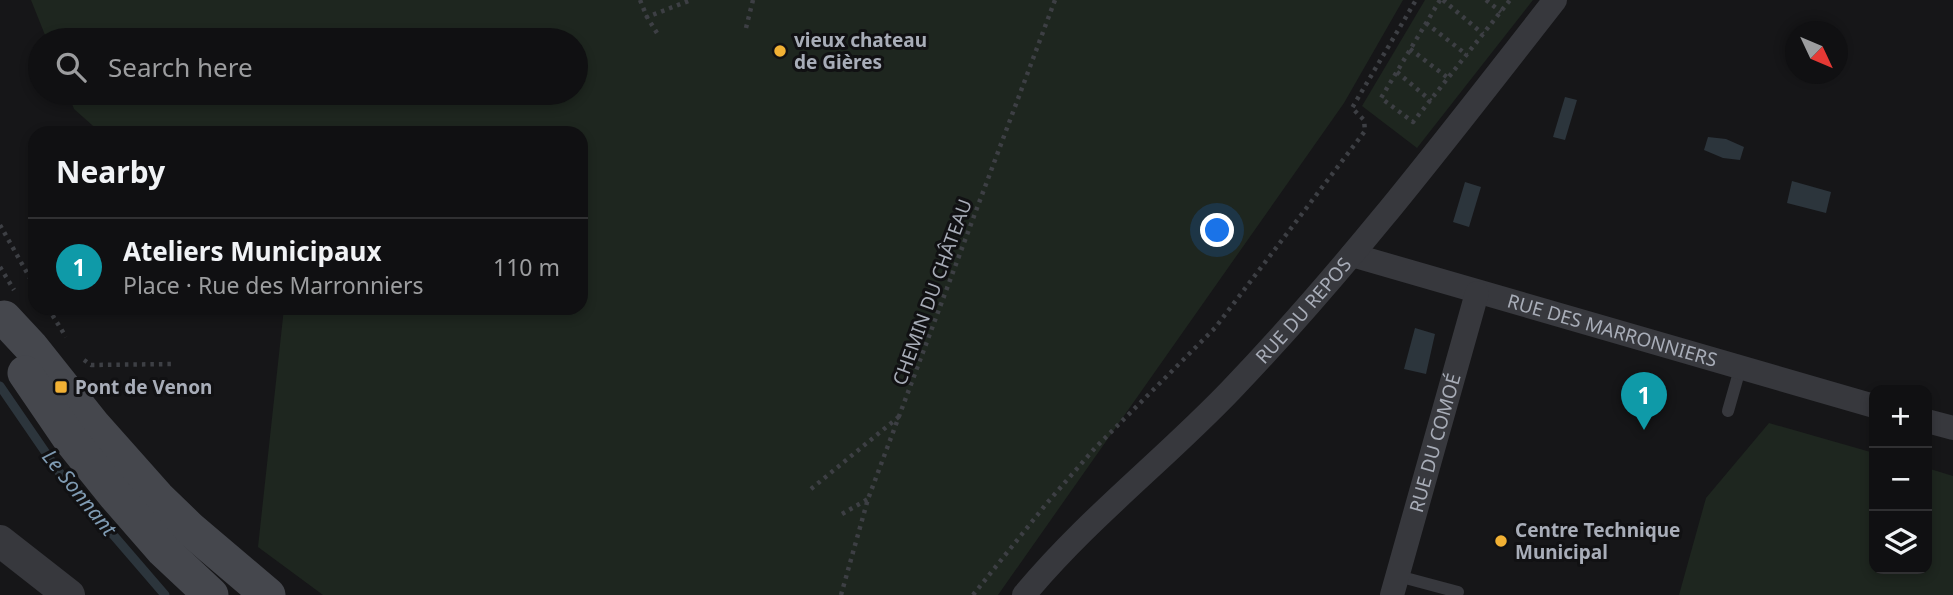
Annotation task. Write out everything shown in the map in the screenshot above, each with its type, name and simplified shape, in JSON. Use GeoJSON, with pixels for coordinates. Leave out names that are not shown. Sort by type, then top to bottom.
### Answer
{"type":"FeatureCollection","features":[{"type":"Feature","properties":{"kind":"main road"},"geometry":{"type":"LineString","coordinates":[[2,315],[17,361],[79,450],[176,539],[268,595]]}},
{"type":"Feature","properties":{"kind":"main road"},"geometry":{"type":"LineString","coordinates":[[176,539],[211,595]]}},
{"type":"Feature","properties":{"kind":"street","name":"RUE DU REPOS"},"geometry":{"type":"LineString","coordinates":[[1024,595],[1087,528],[1230,390],[1352,256],[1555,0]]}},
{"type":"Feature","properties":{"kind":"street","name":"RUE DES MARRONNIERS"},"geometry":{"type":"LineString","coordinates":[[1352,256],[1869,405]]}},
{"type":"Feature","properties":{"kind":"street","name":"RUE DU COMOÉ"},"geometry":{"type":"LineString","coordinates":[[1395,586],[1477,293]]}},
{"type":"Feature","properties":{"kind":"street"},"geometry":{"type":"LineString","coordinates":[[1932,422],[1953,428]]}},
{"type":"Feature","properties":{"kind":"street"},"geometry":{"type":"LineString","coordinates":[[0,541],[69,595]]}},
{"type":"Feature","properties":{"kind":"lane"},"geometry":{"type":"LineString","coordinates":[[1728,411],[1740,369]]}},
{"type":"Feature","properties":{"kind":"lane"},"geometry":{"type":"LineString","coordinates":[[1395,586],[1458,592]]}},
{"type":"Feature","properties":{"kind":"path"},"geometry":{"type":"LineString","coordinates":[[640,0],[657,33]]}},
{"type":"Feature","properties":{"kind":"path"},"geometry":{"type":"LineString","coordinates":[[647,17],[691,0]]}},
{"type":"Feature","properties":{"kind":"path"},"geometry":{"type":"LineString","coordinates":[[746,28],[753,0]]}},
{"type":"Feature","properties":{"kind":"path","name":"CHEMIN DU CHÂTEAU"},"geometry":{"type":"LineString","coordinates":[[841,595],[868,499],[1055,0]]}},
{"type":"Feature","properties":{"kind":"path"},"geometry":{"type":"LineString","coordinates":[[973,595],[1095,448],[1215,328],[1365,131],[1364,120],[1352,108],[1416,0]]}},
{"type":"Feature","properties":{"kind":"path"},"geometry":{"type":"LineString","coordinates":[[1483,34],[1441,0],[1381,98],[1413,122],[1431,101],[1510,0]]}},
{"type":"Feature","properties":{"kind":"path"},"geometry":{"type":"LineString","coordinates":[[1486,0],[1501,12]]}},
{"type":"Feature","properties":{"kind":"path"},"geometry":{"type":"LineString","coordinates":[[1426,23],[1467,55]]}},
{"type":"Feature","properties":{"kind":"path"},"geometry":{"type":"LineString","coordinates":[[1410,49],[1448,78]]}},
{"type":"Feature","properties":{"kind":"path"},"geometry":{"type":"LineString","coordinates":[[1396,72],[1431,101]]}},
{"type":"Feature","properties":{"kind":"path"},"geometry":{"type":"LineString","coordinates":[[0,225],[28,275]]}},
{"type":"Feature","properties":{"kind":"path"},"geometry":{"type":"LineString","coordinates":[[52,315],[67,338]]}},
{"type":"Feature","properties":{"kind":"path"},"geometry":{"type":"LineString","coordinates":[[79,357],[91,365],[175,364]]}},
{"type":"Feature","properties":{"kind":"path"},"geometry":{"type":"LineString","coordinates":[[811,489],[901,415]]}},
{"type":"Feature","properties":{"kind":"path"},"geometry":{"type":"LineString","coordinates":[[842,514],[868,499]]}},
{"type":"Feature","properties":{"kind":"shaded area"},"geometry":{"type":"Polygon","coordinates":[[[31,0],[1403,0],[1344,103],[998,595],[323,595],[258,547],[283,315],[588,315],[588,126],[93,126],[72,105],[588,105],[588,28],[42,28],[31,0]]]}},
{"type":"Feature","properties":{"kind":"shaded area"},"geometry":{"type":"Polygon","coordinates":[[[1425,0],[1533,0],[1417,148],[1362,106],[1425,0]]]}},
{"type":"Feature","properties":{"kind":"shaded area"},"geometry":{"type":"Polygon","coordinates":[[[1565,97],[1577,100],[1565,140],[1553,137],[1565,97]]]}},
{"type":"Feature","properties":{"kind":"shaded area"},"geometry":{"type":"Polygon","coordinates":[[[1708,137],[1726,139],[1744,147],[1740,160],[1723,158],[1704,150],[1708,137]]]}},
{"type":"Feature","properties":{"kind":"shaded area"},"geometry":{"type":"Polygon","coordinates":[[[1792,181],[1831,192],[1826,213],[1787,203],[1792,181]]]}},
{"type":"Feature","properties":{"kind":"shaded area"},"geometry":{"type":"Polygon","coordinates":[[[1465,182],[1481,187],[1469,227],[1453,222],[1465,182]]]}},
{"type":"Feature","properties":{"kind":"shaded area"},"geometry":{"type":"Polygon","coordinates":[[[1415,328],[1435,334],[1426,374],[1404,369],[1415,328]]]}},
{"type":"Feature","properties":{"kind":"shaded area"},"geometry":{"type":"Polygon","coordinates":[[[1769,423],[1869,452],[1869,574],[1932,574],[1932,470],[1953,476],[1953,595],[1679,595],[1706,498],[1769,423]]]}},
{"type":"Feature","properties":{"kind":"waterway","name":"Le Sonnant"},"geometry":{"type":"LineString","coordinates":[[0,386],[59,472],[165,595]]}},
{"type":"Feature","properties":{"kind":"place","name":"vieux chateau de Gières"},"geometry":{"type":"Point","coordinates":[780,51]}},
{"type":"Feature","properties":{"kind":"place","name":"Pont de Venon"},"geometry":{"type":"Point","coordinates":[61,387]}},
{"type":"Feature","properties":{"kind":"place","name":"Ateliers Municipaux"},"geometry":{"type":"Point","coordinates":[1644,430]}},
{"type":"Feature","properties":{"kind":"place","name":"Centre Technique Municipal"},"geometry":{"type":"Point","coordinates":[1501,541]}}]}
